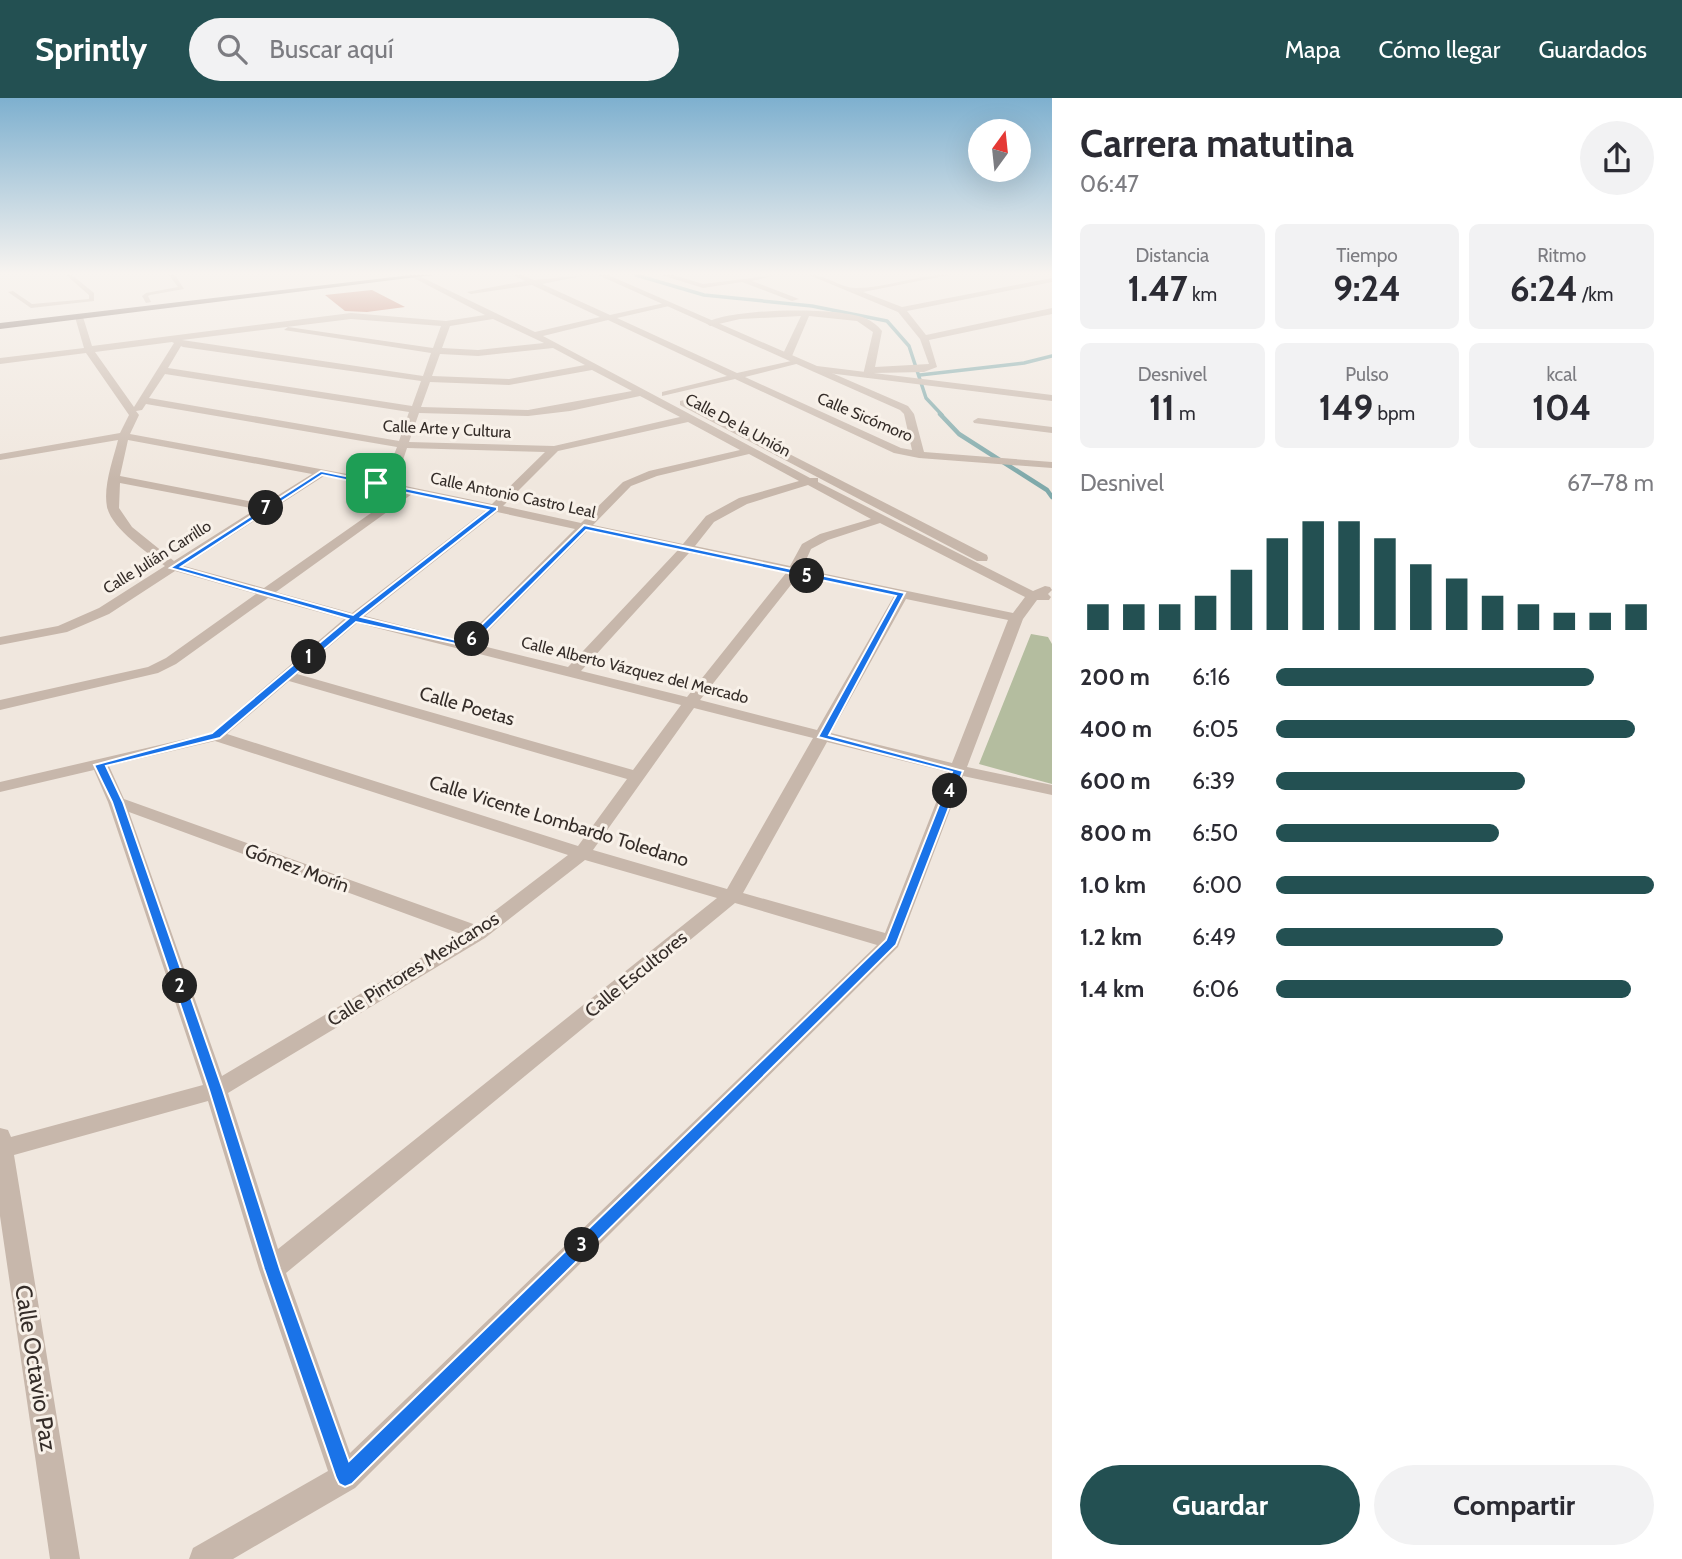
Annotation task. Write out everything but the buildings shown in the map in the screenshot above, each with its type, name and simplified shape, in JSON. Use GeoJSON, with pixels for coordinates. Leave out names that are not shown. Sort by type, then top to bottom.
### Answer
{"type":"FeatureCollection","features":[{"type":"Feature","properties":{"kind":"street"},"geometry":{"type":"LineString","coordinates":[[87,343],[134,415]]}},
{"type":"Feature","properties":{"kind":"street"},"geometry":{"type":"LineString","coordinates":[[0,362],[156,343]]}},
{"type":"Feature","properties":{"kind":"street","name":"Calle Alberto Vázquez del Mercado"},"geometry":{"type":"LineString","coordinates":[[176,343],[124,436],[114,478],[114,514],[128,530],[174,568],[354,618],[823,737],[958,771],[1052,790]]}},
{"type":"Feature","properties":{"kind":"street"},"geometry":{"type":"LineString","coordinates":[[191,343],[426,379],[509,382],[592,367]]}},
{"type":"Feature","properties":{"kind":"street"},"geometry":{"type":"LineString","coordinates":[[381,343],[437,351],[488,354],[572,345]]}},
{"type":"Feature","properties":{"kind":"street"},"geometry":{"type":"LineString","coordinates":[[376,483],[393,472],[440,343]]}},
{"type":"Feature","properties":{"kind":"street","name":"Calle De la Unión"},"geometry":{"type":"LineString","coordinates":[[567,343],[827,477],[1045,595]]}},
{"type":"Feature","properties":{"kind":"street","name":"Calle Sicómoro"},"geometry":{"type":"LineString","coordinates":[[663,343],[886,446],[919,455],[1049,465]]}},
{"type":"Feature","properties":{"kind":"street"},"geometry":{"type":"LineString","coordinates":[[757,343],[904,408],[909,414],[919,455]]}},
{"type":"Feature","properties":{"kind":"street"},"geometry":{"type":"LineString","coordinates":[[787,356],[793,343]]}},
{"type":"Feature","properties":{"kind":"street"},"geometry":{"type":"LineString","coordinates":[[869,372],[874,343]]}},
{"type":"Feature","properties":{"kind":"street"},"geometry":{"type":"LineString","coordinates":[[816,369],[869,372],[933,366],[926,343]]}},
{"type":"Feature","properties":{"kind":"street","name":"Calle De la Unión"},"geometry":{"type":"LineString","coordinates":[[555,345],[638,393],[879,520],[1045,595]]}},
{"type":"Feature","properties":{"kind":"street"},"geometry":{"type":"LineString","coordinates":[[666,394],[797,361]]}},
{"type":"Feature","properties":{"kind":"street"},"geometry":{"type":"LineString","coordinates":[[160,370],[415,410],[527,413],[558,410],[638,393]]}},
{"type":"Feature","properties":{"kind":"street"},"geometry":{"type":"LineString","coordinates":[[869,372],[903,380],[1052,398]]}},
{"type":"Feature","properties":{"kind":"street","name":"Calle Arte y Cultura"},"geometry":{"type":"LineString","coordinates":[[142,400],[404,445],[554,449],[707,415]]}},
{"type":"Feature","properties":{"kind":"street"},"geometry":{"type":"LineString","coordinates":[[978,421],[1052,430]]}},
{"type":"Feature","properties":{"kind":"street","name":"Calle Antonio Castro Leal"},"geometry":{"type":"LineString","coordinates":[[0,457],[124,436],[376,483],[1016,618]]}},
{"type":"Feature","properties":{"kind":"street"},"geometry":{"type":"LineString","coordinates":[[0,787],[216,736],[354,618],[494,509],[554,449]]}},
{"type":"Feature","properties":{"kind":"street"},"geometry":{"type":"LineString","coordinates":[[466,645],[627,484],[639,477],[750,451]]}},
{"type":"Feature","properties":{"kind":"street","name":"Calle Julián Carrillo"},"geometry":{"type":"LineString","coordinates":[[0,641],[77,624],[174,568],[321,473]]}},
{"type":"Feature","properties":{"kind":"street"},"geometry":{"type":"LineString","coordinates":[[572,672],[719,512],[743,501],[827,477]]}},
{"type":"Feature","properties":{"kind":"street"},"geometry":{"type":"LineString","coordinates":[[114,478],[267,508]]}},
{"type":"Feature","properties":{"kind":"street"},"geometry":{"type":"LineString","coordinates":[[0,705],[153,670],[171,661],[409,491]]}},
{"type":"Feature","properties":{"kind":"street","name":"Calle Pintores Mexicanos"},"geometry":{"type":"LineString","coordinates":[[1,1143],[216,1090],[478,933],[582,853],[690,703],[793,573],[801,553],[814,542],[879,520]]}},
{"type":"Feature","properties":{"kind":"street","name":"Calle Escultores"},"geometry":{"type":"LineString","coordinates":[[272,1269],[732,896],[901,594]]}},
{"type":"Feature","properties":{"kind":"street"},"geometry":{"type":"LineString","coordinates":[[204,1559],[345,1478],[891,942],[1016,618],[1045,595]]}},
{"type":"Feature","properties":{"kind":"street","name":"Calle Poetas"},"geometry":{"type":"LineString","coordinates":[[286,676],[635,776]]}},
{"type":"Feature","properties":{"kind":"street","name":"Calle Vicente Lombardo Toledano"},"geometry":{"type":"LineString","coordinates":[[216,736],[582,853],[891,942]]}},
{"type":"Feature","properties":{"kind":"street"},"geometry":{"type":"LineString","coordinates":[[100,765],[117,802],[216,1090],[272,1269],[345,1478]]}},
{"type":"Feature","properties":{"kind":"street","name":"Gómez Morín"},"geometry":{"type":"LineString","coordinates":[[117,802],[478,933]]}},
{"type":"Feature","properties":{"kind":"street","name":"Calle Octavio Paz"},"geometry":{"type":"LineString","coordinates":[[1,1143],[65,1559]]}},
{"type":"Feature","properties":{"kind":"green space"},"geometry":{"type":"Polygon","coordinates":[[[1031,634],[1048,637],[1052,644],[1052,784],[979,764],[1031,634]]]}},
{"type":"Feature","properties":{"kind":"waterway"},"geometry":{"type":"LineString","coordinates":[[907,343],[926,398],[942,415]]}},
{"type":"Feature","properties":{"kind":"waterway"},"geometry":{"type":"LineString","coordinates":[[920,375],[1024,363],[1052,356]]}},
{"type":"Feature","properties":{"kind":"waterway"},"geometry":{"type":"LineString","coordinates":[[940,414],[959,434],[1047,490],[1052,497]]}},
{"type":"Feature","properties":{"kind":"route"},"geometry":{"type":"LineString","coordinates":[[376,483],[321,473],[174,568],[354,618],[466,645],[584,527],[901,594],[823,737],[958,771],[891,942],[345,1478],[272,1269],[216,1090],[117,802],[100,765],[216,736],[354,618],[494,509],[376,483]]}}]}
